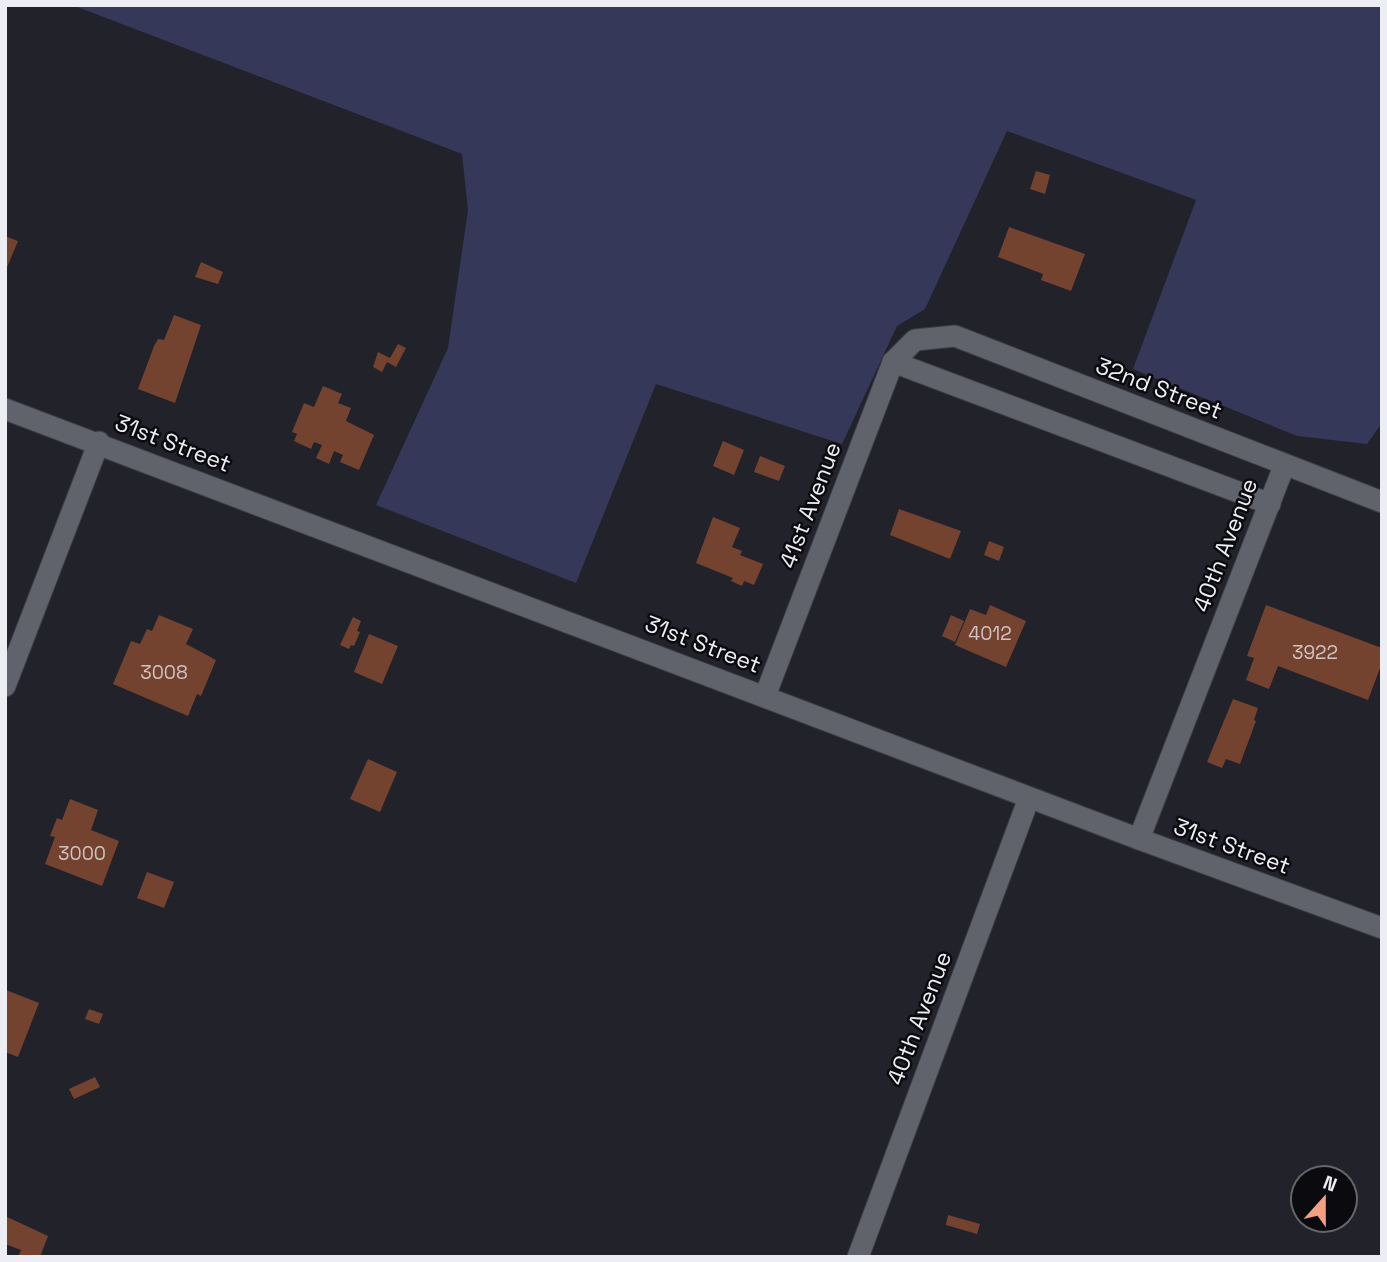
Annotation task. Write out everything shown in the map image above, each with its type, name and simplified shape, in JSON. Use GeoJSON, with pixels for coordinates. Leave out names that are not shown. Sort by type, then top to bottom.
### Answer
{"type":"FeatureCollection","features":[{"type":"Feature","properties":{"kind":"street","name":"32nd Street"},"geometry":{"type":"LineString","coordinates":[[915,341],[955,336],[1382,502]]}},
{"type":"Feature","properties":{"kind":"street","name":"41st Avenue"},"geometry":{"type":"LineString","coordinates":[[765,696],[893,362],[915,341]]}},
{"type":"Feature","properties":{"kind":"street"},"geometry":{"type":"LineString","coordinates":[[893,362],[1270,504]]}},
{"type":"Feature","properties":{"kind":"street","name":"31st Street"},"geometry":{"type":"LineString","coordinates":[[5,409],[99,442],[1029,798],[1382,928]]}},
{"type":"Feature","properties":{"kind":"street"},"geometry":{"type":"LineString","coordinates":[[5,686],[99,442]]}},
{"type":"Feature","properties":{"kind":"street","name":"40th Avenue"},"geometry":{"type":"LineString","coordinates":[[1139,839],[1284,466]]}},
{"type":"Feature","properties":{"kind":"street","name":"40th Avenue"},"geometry":{"type":"LineString","coordinates":[[858,1257],[1029,798]]}},
{"type":"Feature","properties":{"kind":"shaded area"},"geometry":{"type":"Polygon","coordinates":[[[72,5],[1382,5],[1382,423],[1367,444],[1297,436],[1133,369],[1196,200],[1007,131],[925,309],[897,326],[842,444],[656,384],[576,583],[376,505],[448,348],[468,210],[462,154],[72,5]]]}},
{"type":"Feature","properties":{"kind":"building"},"geometry":{"type":"Polygon","coordinates":[[[1036,171],[1050,175],[1045,194],[1030,189],[1036,171]]]}},
{"type":"Feature","properties":{"kind":"building"},"geometry":{"type":"Polygon","coordinates":[[[1009,227],[1085,254],[1071,291],[1041,280],[1043,274],[998,257],[1009,227]]]}},
{"type":"Feature","properties":{"kind":"building"},"geometry":{"type":"Polygon","coordinates":[[[5,236],[18,241],[5,272],[5,236]]]}},
{"type":"Feature","properties":{"kind":"building"},"geometry":{"type":"Polygon","coordinates":[[[201,262],[223,272],[218,284],[195,277],[201,262]]]}},
{"type":"Feature","properties":{"kind":"building"},"geometry":{"type":"Polygon","coordinates":[[[174,315],[201,325],[175,403],[138,389],[154,346],[158,339],[164,340],[174,315]]]}},
{"type":"Feature","properties":{"kind":"building"},"geometry":{"type":"Polygon","coordinates":[[[398,344],[406,348],[396,367],[387,362],[382,372],[373,367],[378,352],[390,358],[398,344]]]}},
{"type":"Feature","properties":{"kind":"building"},"geometry":{"type":"Polygon","coordinates":[[[323,386],[342,394],[338,403],[351,408],[346,421],[374,435],[359,470],[340,462],[343,455],[334,451],[329,464],[316,458],[322,445],[314,442],[311,449],[294,441],[297,434],[292,432],[304,403],[314,407],[323,386]]]}},
{"type":"Feature","properties":{"kind":"building"},"geometry":{"type":"Polygon","coordinates":[[[723,441],[744,450],[734,475],[713,466],[723,441]]]}},
{"type":"Feature","properties":{"kind":"building"},"geometry":{"type":"Polygon","coordinates":[[[760,456],[785,466],[779,481],[754,472],[760,456]]]}},
{"type":"Feature","properties":{"kind":"building"},"geometry":{"type":"Polygon","coordinates":[[[899,509],[961,531],[950,559],[890,535],[899,509]]]}},
{"type":"Feature","properties":{"kind":"building"},"geometry":{"type":"Polygon","coordinates":[[[713,517],[740,528],[732,547],[742,551],[740,555],[763,564],[754,585],[744,581],[742,586],[731,581],[733,578],[696,563],[713,517]]]}},
{"type":"Feature","properties":{"kind":"building"},"geometry":{"type":"Polygon","coordinates":[[[989,541],[1004,547],[999,561],[984,555],[989,541]]]}},
{"type":"Feature","properties":{"kind":"building"},"geometry":{"type":"Polygon","coordinates":[[[990,605],[1026,621],[1006,667],[955,645],[970,609],[986,615],[990,605]]]}},
{"type":"Feature","properties":{"kind":"building"},"geometry":{"type":"Polygon","coordinates":[[[1266,605],[1382,648],[1382,663],[1368,700],[1278,666],[1269,689],[1246,680],[1254,658],[1247,656],[1266,605]]]}},
{"type":"Feature","properties":{"kind":"building"},"geometry":{"type":"Polygon","coordinates":[[[159,615],[193,629],[186,644],[216,660],[201,696],[197,694],[188,716],[113,684],[131,641],[140,644],[147,629],[152,631],[159,615]]]}},
{"type":"Feature","properties":{"kind":"building"},"geometry":{"type":"Polygon","coordinates":[[[951,615],[964,621],[955,642],[942,636],[951,615]]]}},
{"type":"Feature","properties":{"kind":"building"},"geometry":{"type":"Polygon","coordinates":[[[353,617],[361,621],[357,631],[360,632],[354,646],[351,645],[349,649],[340,645],[353,617]]]}},
{"type":"Feature","properties":{"kind":"building"},"geometry":{"type":"Polygon","coordinates":[[[369,634],[398,646],[382,684],[354,672],[369,634]]]}},
{"type":"Feature","properties":{"kind":"building"},"geometry":{"type":"Polygon","coordinates":[[[1233,699],[1258,708],[1254,720],[1256,721],[1240,764],[1226,759],[1222,768],[1207,762],[1233,699]]]}},
{"type":"Feature","properties":{"kind":"building"},"geometry":{"type":"Polygon","coordinates":[[[368,759],[397,772],[380,812],[350,799],[368,759]]]}},
{"type":"Feature","properties":{"kind":"building"},"geometry":{"type":"Polygon","coordinates":[[[70,799],[98,810],[91,830],[119,841],[102,886],[45,864],[55,837],[50,836],[57,818],[62,820],[70,799]]]}},
{"type":"Feature","properties":{"kind":"building"},"geometry":{"type":"Polygon","coordinates":[[[147,872],[174,882],[164,908],[137,898],[147,872]]]}},
{"type":"Feature","properties":{"kind":"building"},"geometry":{"type":"Polygon","coordinates":[[[6,990],[39,1003],[18,1057],[5,1052],[6,990]]]}},
{"type":"Feature","properties":{"kind":"building"},"geometry":{"type":"Polygon","coordinates":[[[89,1009],[103,1014],[99,1024],[85,1019],[89,1009]]]}},
{"type":"Feature","properties":{"kind":"building"},"geometry":{"type":"Polygon","coordinates":[[[95,1077],[100,1087],[74,1099],[69,1089],[95,1077]]]}},
{"type":"Feature","properties":{"kind":"building"},"geometry":{"type":"Polygon","coordinates":[[[948,1215],[980,1224],[977,1234],[946,1225],[948,1215]]]}},
{"type":"Feature","properties":{"kind":"building"},"geometry":{"type":"Polygon","coordinates":[[[5,1216],[48,1236],[40,1257],[18,1257],[21,1250],[5,1244],[5,1216]]]}}]}
